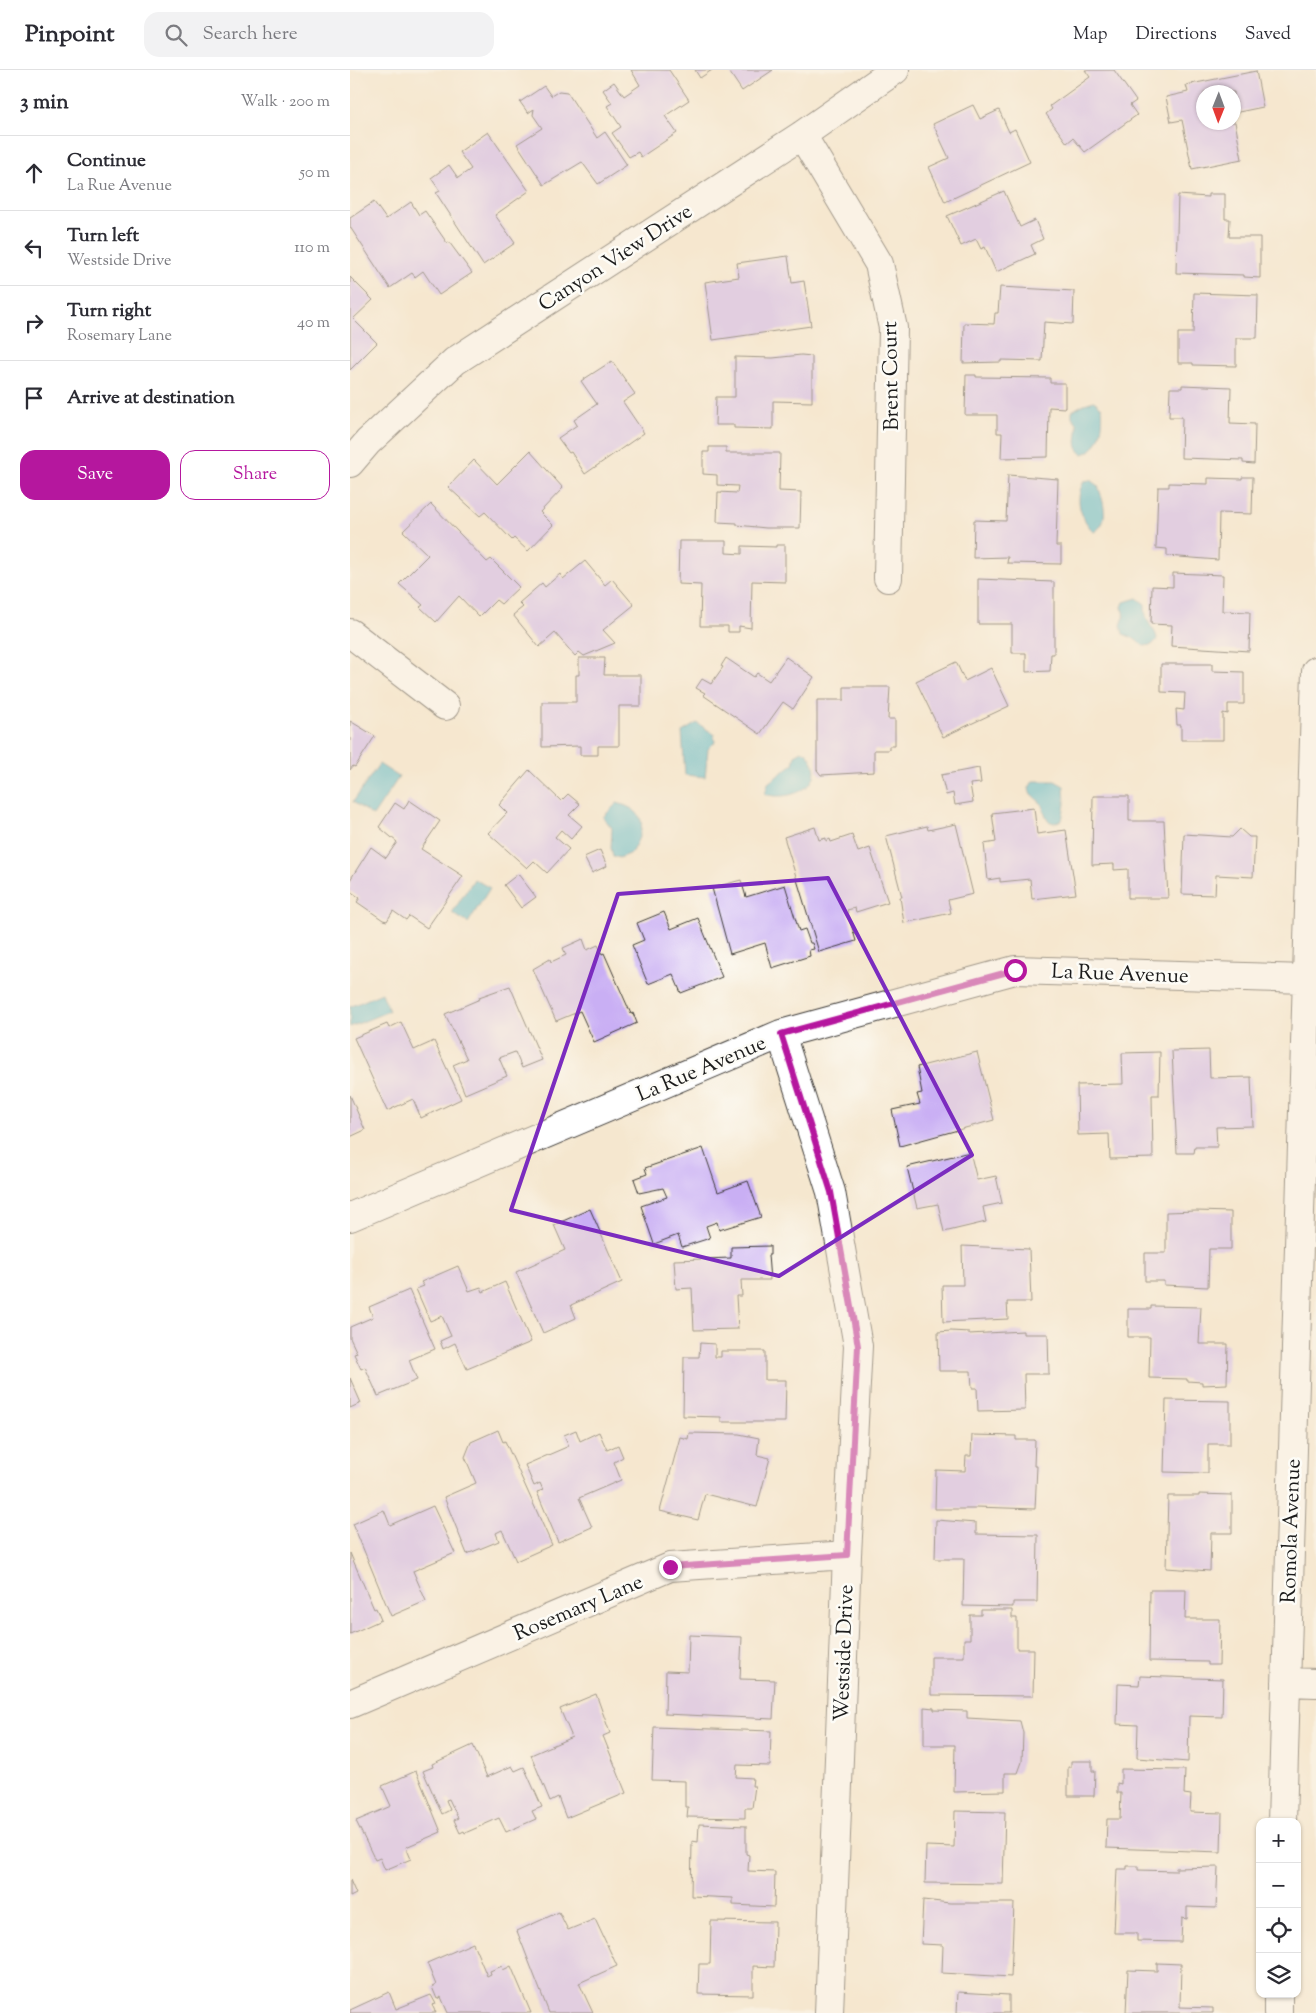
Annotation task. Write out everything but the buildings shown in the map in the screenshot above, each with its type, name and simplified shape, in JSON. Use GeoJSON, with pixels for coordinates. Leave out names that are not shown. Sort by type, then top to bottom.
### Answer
{"type":"FeatureCollection","features":[{"type":"Feature","properties":{"kind":"street","name":"Canyon View Drive"},"geometry":{"type":"LineString","coordinates":[[350,463],[368,442],[456,361],[802,135],[895,70]]}},
{"type":"Feature","properties":{"kind":"street","name":"Brent Court"},"geometry":{"type":"LineString","coordinates":[[802,135],[879,264],[893,328],[888,578]]}},
{"type":"Feature","properties":{"kind":"street"},"geometry":{"type":"LineString","coordinates":[[350,633],[446,706]]}},
{"type":"Feature","properties":{"kind":"street","name":"Romola Avenue"},"geometry":{"type":"LineString","coordinates":[[1282,1818],[1316,671]]}},
{"type":"Feature","properties":{"kind":"street","name":"La Rue Avenue"},"geometry":{"type":"LineString","coordinates":[[350,1217],[781,1034],[1015,970],[1307,979]]}},
{"type":"Feature","properties":{"kind":"street","name":"Westside Drive"},"geometry":{"type":"LineString","coordinates":[[781,1034],[831,1192],[858,1346],[847,1555],[829,2013]]}},
{"type":"Feature","properties":{"kind":"street","name":"Rosemary Lane"},"geometry":{"type":"LineString","coordinates":[[350,1704],[670,1567],[847,1555]]}},
{"type":"Feature","properties":{"kind":"street"},"geometry":{"type":"LineString","coordinates":[[1286,1682],[1316,1684]]}},
{"type":"Feature","properties":{"kind":"street"},"geometry":{"type":"LineString","coordinates":[[1278,1998],[1278,2013]]}},
{"type":"Feature","properties":{"kind":"highlighted area"},"geometry":{"type":"Polygon","coordinates":[[[828,878],[972,1155],[779,1276],[511,1210],[618,894],[828,878]]]}},
{"type":"Feature","properties":{"kind":"water"},"geometry":{"type":"Polygon","coordinates":[[[1094,401],[1102,408],[1102,428],[1094,447],[1083,454],[1077,448],[1077,423],[1072,417],[1072,411],[1094,401]]]}},
{"type":"Feature","properties":{"kind":"water"},"geometry":{"type":"Polygon","coordinates":[[[1090,480],[1098,486],[1104,511],[1102,523],[1094,532],[1085,521],[1079,501],[1084,481],[1090,480]]]}},
{"type":"Feature","properties":{"kind":"water"},"geometry":{"type":"Polygon","coordinates":[[[1137,598],[1145,604],[1146,617],[1155,632],[1157,640],[1152,645],[1144,646],[1123,634],[1121,625],[1124,617],[1122,607],[1124,602],[1137,598]]]}},
{"type":"Feature","properties":{"kind":"water"},"geometry":{"type":"Polygon","coordinates":[[[697,723],[714,734],[715,742],[708,749],[705,777],[685,775],[682,732],[697,723]]]}},
{"type":"Feature","properties":{"kind":"water"},"geometry":{"type":"Polygon","coordinates":[[[802,751],[806,752],[813,763],[815,772],[812,781],[806,788],[797,793],[787,795],[765,794],[768,783],[793,764],[795,755],[802,751]]]}},
{"type":"Feature","properties":{"kind":"water"},"geometry":{"type":"Polygon","coordinates":[[[379,764],[399,777],[373,816],[353,802],[379,764]]]}},
{"type":"Feature","properties":{"kind":"water"},"geometry":{"type":"Polygon","coordinates":[[[1033,781],[1055,781],[1064,786],[1065,804],[1062,820],[1054,823],[1048,821],[1041,803],[1030,793],[1029,788],[1033,781]]]}},
{"type":"Feature","properties":{"kind":"water"},"geometry":{"type":"Polygon","coordinates":[[[617,803],[627,806],[634,811],[639,816],[641,822],[640,836],[631,853],[619,858],[613,856],[611,848],[612,828],[603,817],[617,803]]]}},
{"type":"Feature","properties":{"kind":"water"},"geometry":{"type":"Polygon","coordinates":[[[474,879],[490,888],[468,923],[452,913],[474,879]]]}},
{"type":"Feature","properties":{"kind":"water"},"geometry":{"type":"Polygon","coordinates":[[[382,993],[389,1011],[350,1027],[350,1007],[382,993]]]}},
{"type":"Feature","properties":{"kind":"route"},"geometry":{"type":"LineString","coordinates":[[670,1567],[847,1555],[858,1346],[831,1192],[781,1034],[1015,970]]}}]}
